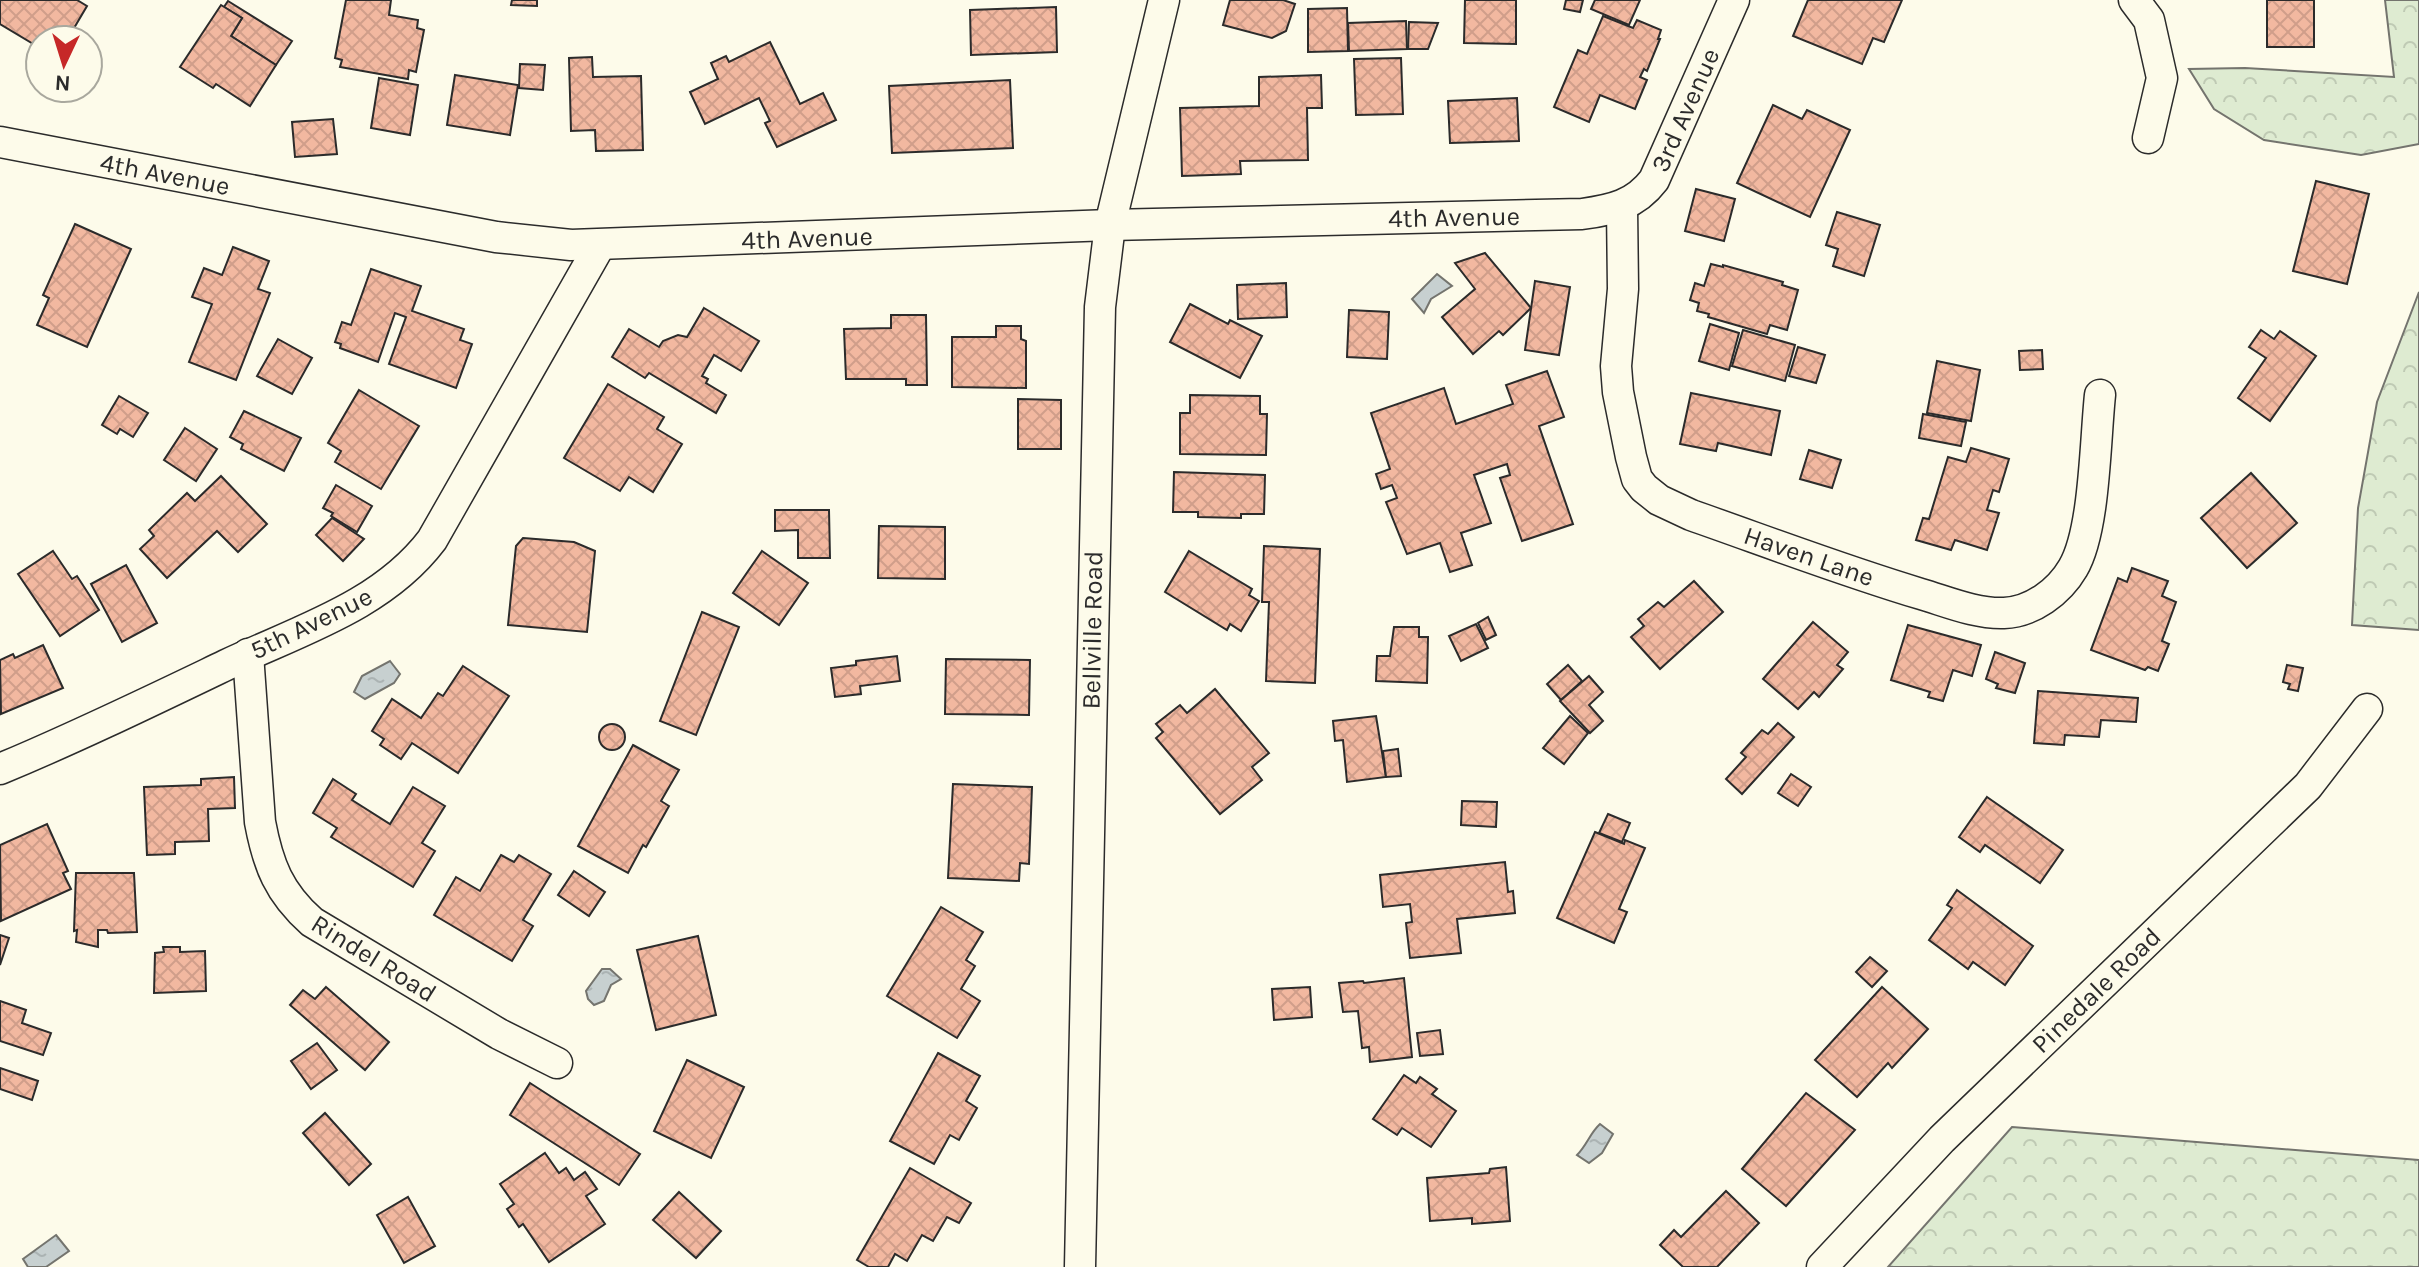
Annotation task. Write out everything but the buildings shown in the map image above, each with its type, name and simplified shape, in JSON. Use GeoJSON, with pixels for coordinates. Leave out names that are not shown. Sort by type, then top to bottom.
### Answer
{"type":"FeatureCollection","features":[{"type":"Feature","properties":{"kind":"street","name":"Bellville Road"},"geometry":{"type":"LineString","coordinates":[[1080,1267],[1100,307],[1110,225],[1164,0]]}},
{"type":"Feature","properties":{"kind":"street","name":"3rd Avenue"},"geometry":{"type":"LineString","coordinates":[[1622,207],[1645,191],[1662,167],[1734,0]]}},
{"type":"Feature","properties":{"kind":"street"},"geometry":{"type":"LineString","coordinates":[[2134,0],[2149,20],[2162,78],[2148,138]]}},
{"type":"Feature","properties":{"kind":"street","name":"4th Avenue"},"geometry":{"type":"LineString","coordinates":[[0,142],[496,237],[600,245],[1110,225],[1582,214],[1622,207]]}},
{"type":"Feature","properties":{"kind":"street","name":"Haven Lane"},"geometry":{"type":"LineString","coordinates":[[1622,207],[1623,289],[1616,366],[1631,457],[1637,479],[1644,488],[1659,500],[1691,515],[1897,587],[1955,604],[1991,612],[2021,611],[2050,595],[2072,570],[2080,554],[2087,531],[2100,395]]}},
{"type":"Feature","properties":{"kind":"street","name":"5th Avenue"},"geometry":{"type":"LineString","coordinates":[[0,769],[355,606],[382,589],[424,550],[600,245]]}},
{"type":"Feature","properties":{"kind":"street","name":"Rindel Road"},"geometry":{"type":"LineString","coordinates":[[248,654],[260,822],[264,843],[280,886],[293,905],[312,922],[499,1034],[557,1063]]}},
{"type":"Feature","properties":{"kind":"street","name":"Pinedale Road"},"geometry":{"type":"LineString","coordinates":[[1822,1267],[1942,1139],[2308,786],[2367,709]]}},
{"type":"Feature","properties":{"kind":"green space"},"geometry":{"type":"Polygon","coordinates":[[[2385,0],[2419,0],[2419,144],[2361,155],[2264,140],[2214,109],[2189,69],[2245,68],[2394,77],[2385,0]]]}},
{"type":"Feature","properties":{"kind":"green space"},"geometry":{"type":"Polygon","coordinates":[[[2419,292],[2419,630],[2352,625],[2358,508],[2377,402],[2419,292]]]}},
{"type":"Feature","properties":{"kind":"green space"},"geometry":{"type":"Polygon","coordinates":[[[2012,1127],[2419,1160],[2419,1267],[1888,1267],[2012,1127]]]}},
{"type":"Feature","properties":{"kind":"water"},"geometry":{"type":"Polygon","coordinates":[[[1437,274],[1452,286],[1431,299],[1424,313],[1412,299],[1437,274]]]}},
{"type":"Feature","properties":{"kind":"water"},"geometry":{"type":"Polygon","coordinates":[[[390,661],[400,674],[394,683],[365,699],[354,692],[362,676],[390,661]]]}},
{"type":"Feature","properties":{"kind":"water"},"geometry":{"type":"Polygon","coordinates":[[[602,969],[610,969],[621,979],[611,985],[604,1001],[594,1005],[586,991],[602,969]]]}},
{"type":"Feature","properties":{"kind":"water"},"geometry":{"type":"Polygon","coordinates":[[[1600,1124],[1613,1134],[1602,1153],[1589,1163],[1577,1155],[1600,1124]]]}},
{"type":"Feature","properties":{"kind":"water"},"geometry":{"type":"Polygon","coordinates":[[[56,1235],[69,1251],[46,1267],[28,1267],[23,1259],[56,1235]]]}}]}
